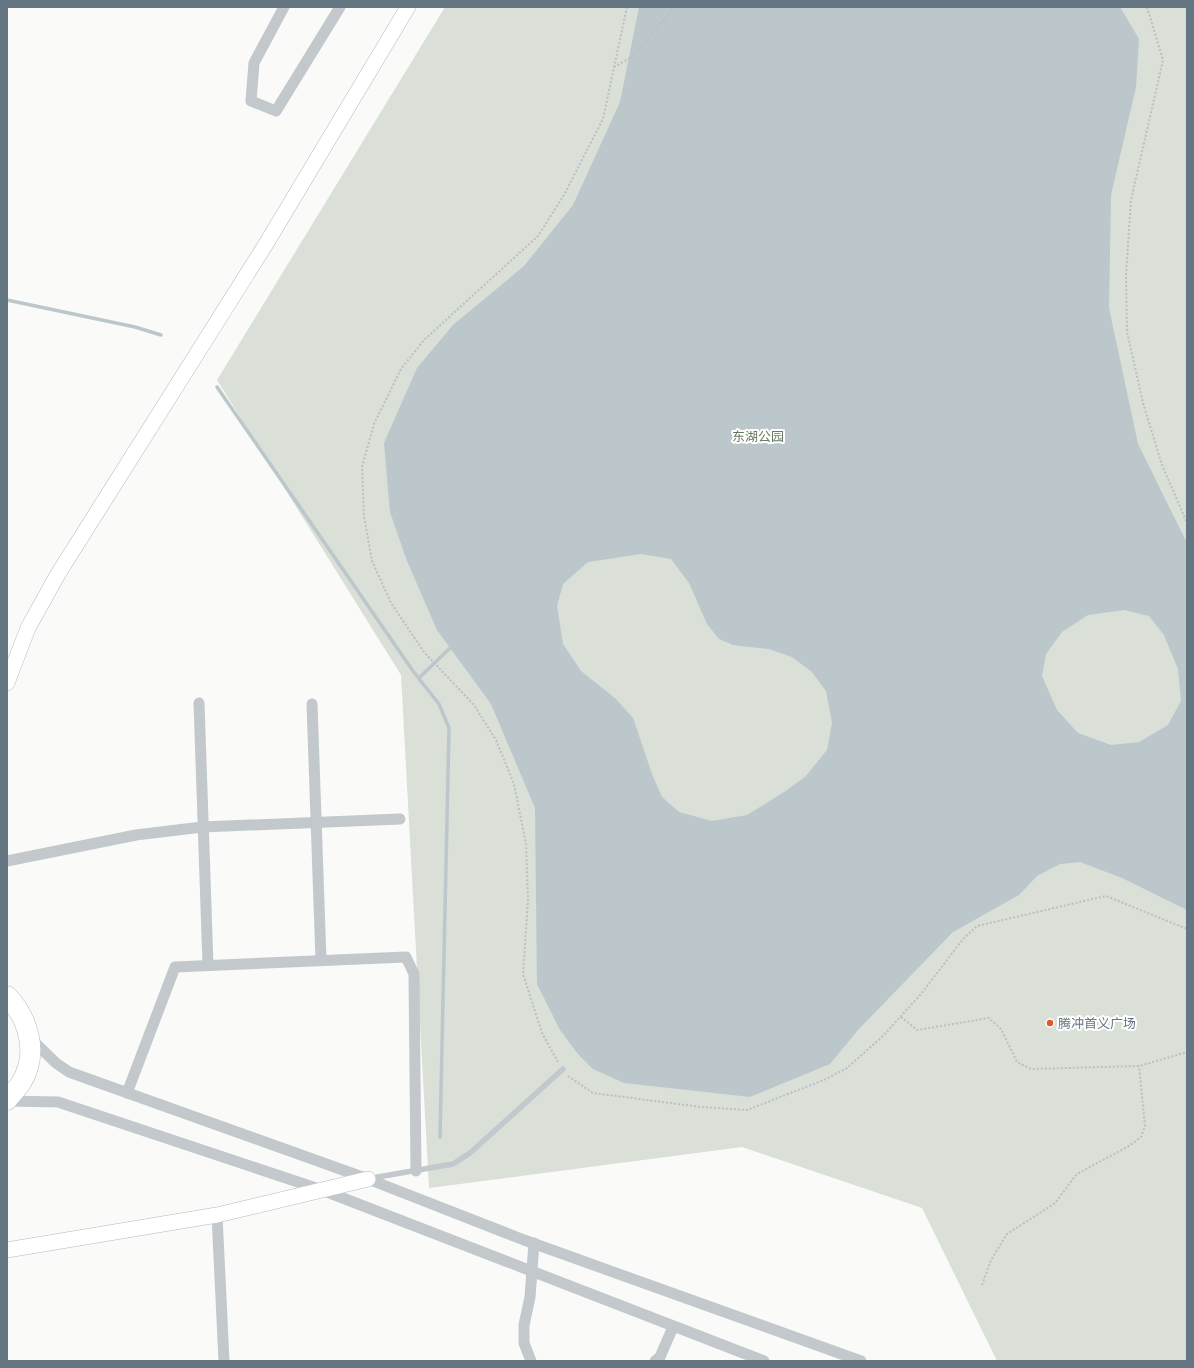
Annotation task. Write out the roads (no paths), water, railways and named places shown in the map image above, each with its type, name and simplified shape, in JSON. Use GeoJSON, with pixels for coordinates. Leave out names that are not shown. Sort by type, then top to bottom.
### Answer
{"type":"FeatureCollection","features":[{"type":"Feature","properties":{"kind":"highway"},"geometry":{"type":"LineString","coordinates":[[7,1100],[21,1083],[30,1061],[30,1038],[25,1021],[10,997]]}},
{"type":"Feature","properties":{"kind":"main road"},"geometry":{"type":"LineString","coordinates":[[7,683],[28,628],[58,574],[266,244],[408,7]]}},
{"type":"Feature","properties":{"kind":"main road"},"geometry":{"type":"LineString","coordinates":[[7,1250],[217,1215],[368,1179]]}},
{"type":"Feature","properties":{"kind":"street"},"geometry":{"type":"LineString","coordinates":[[284,7],[254,63],[251,101],[276,111],[340,7]]}},
{"type":"Feature","properties":{"kind":"street"},"geometry":{"type":"LineString","coordinates":[[199,703],[202,827],[208,965]]}},
{"type":"Feature","properties":{"kind":"street"},"geometry":{"type":"LineString","coordinates":[[312,704],[321,960]]}},
{"type":"Feature","properties":{"kind":"street"},"geometry":{"type":"LineString","coordinates":[[7,861],[136,835],[202,827],[400,819]]}},
{"type":"Feature","properties":{"kind":"street"},"geometry":{"type":"LineString","coordinates":[[128,1093],[175,967],[406,957],[414,974],[416,1171]]}},
{"type":"Feature","properties":{"kind":"street"},"geometry":{"type":"LineString","coordinates":[[30,1038],[56,1063],[69,1072],[368,1179],[534,1243],[861,1361]]}},
{"type":"Feature","properties":{"kind":"street"},"geometry":{"type":"LineString","coordinates":[[7,1100],[58,1102],[322,1190],[764,1361]]}},
{"type":"Feature","properties":{"kind":"street"},"geometry":{"type":"LineString","coordinates":[[217,1215],[224,1361]]}},
{"type":"Feature","properties":{"kind":"street"},"geometry":{"type":"LineString","coordinates":[[531,1361],[524,1343],[524,1325],[530,1297],[534,1243]]}},
{"type":"Feature","properties":{"kind":"street"},"geometry":{"type":"LineString","coordinates":[[655,1361],[660,1357],[673,1327]]}},
{"type":"Feature","properties":{"kind":"lane"},"geometry":{"type":"LineString","coordinates":[[368,1179],[453,1164],[470,1153],[563,1069]]}},
{"type":"Feature","properties":{"kind":"waterway"},"geometry":{"type":"LineString","coordinates":[[7,300],[135,327],[161,335]]}},
{"type":"Feature","properties":{"kind":"waterway"},"geometry":{"type":"LineString","coordinates":[[217,387],[413,671],[439,704],[449,728],[440,1137]]}},
{"type":"Feature","properties":{"kind":"waterway"},"geometry":{"type":"LineString","coordinates":[[419,678],[450,648]]}},
{"type":"Feature","properties":{"kind":"place","name":"腾冲首义广场"},"geometry":{"type":"Point","coordinates":[1050,1023]}},
{"type":"Feature","properties":{"kind":"park label","name":"东湖公园"},"geometry":{"type":"Point","coordinates":[758,436]}}]}
